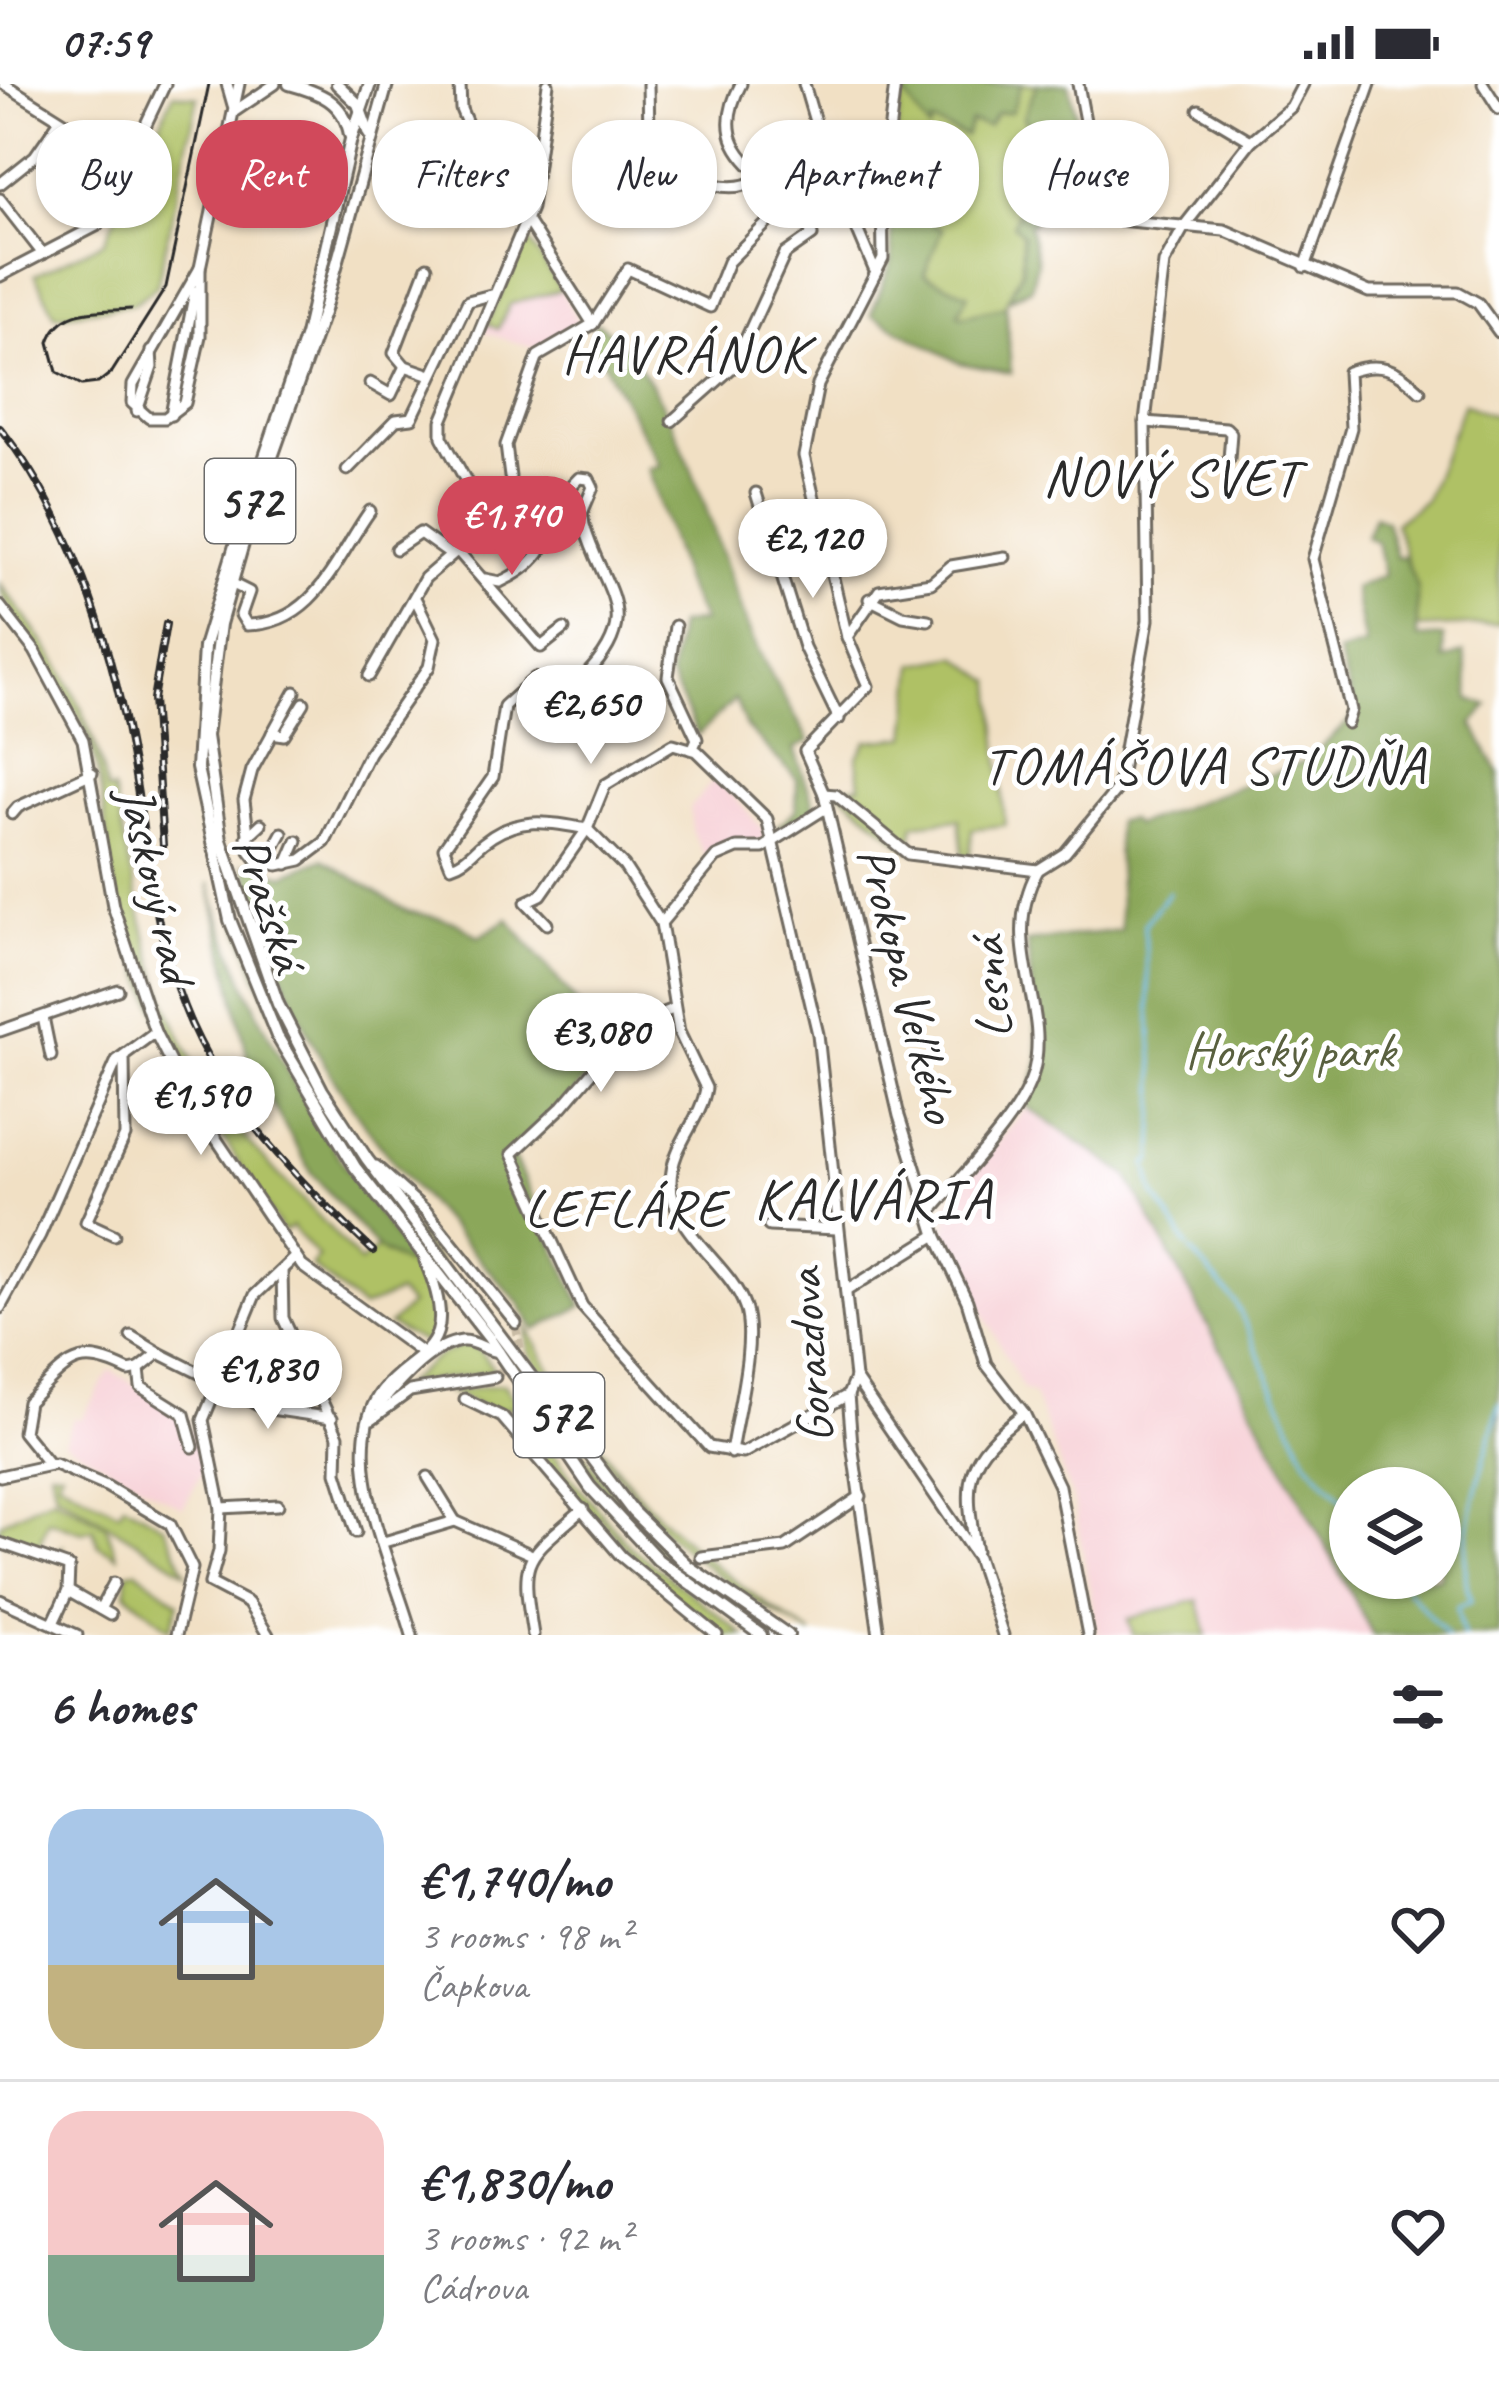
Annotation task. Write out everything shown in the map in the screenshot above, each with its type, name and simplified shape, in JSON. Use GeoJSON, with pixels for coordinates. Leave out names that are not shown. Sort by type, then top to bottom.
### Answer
{"type":"FeatureCollection","features":[{"type":"Feature","properties":{"kind":"main road"},"geometry":{"type":"LineString","coordinates":[[289,84],[322,94],[363,92],[385,84]]}},
{"type":"Feature","properties":{"kind":"main road"},"geometry":{"type":"LineString","coordinates":[[337,84],[363,92]]}},
{"type":"Feature","properties":{"kind":"main road","name":"Pražská"},"geometry":{"type":"LineString","coordinates":[[385,84],[316,338],[231,583],[207,718],[207,761],[221,840],[278,1004],[322,1090],[367,1159],[633,1512],[688,1566],[788,1635]]}},
{"type":"Feature","properties":{"kind":"main road","name":"Pražská"},"geometry":{"type":"LineString","coordinates":[[363,92],[306,335],[209,624],[198,699],[197,767],[220,885],[271,1022],[326,1123],[499,1352],[574,1466],[620,1522],[677,1576],[760,1635]]}},
{"type":"Feature","properties":{"kind":"main road"},"geometry":{"type":"LineString","coordinates":[[322,94],[345,117],[350,139]]}},
{"type":"Feature","properties":{"kind":"main road"},"geometry":{"type":"LineString","coordinates":[[360,109],[370,143]]}},
{"type":"Feature","properties":{"kind":"street"},"geometry":{"type":"LineString","coordinates":[[4,84],[60,120]]}},
{"type":"Feature","properties":{"kind":"street"},"geometry":{"type":"LineString","coordinates":[[149,120],[165,84]]}},
{"type":"Feature","properties":{"kind":"street"},"geometry":{"type":"LineString","coordinates":[[227,84],[235,110]]}},
{"type":"Feature","properties":{"kind":"street"},"geometry":{"type":"LineString","coordinates":[[200,268],[152,351],[152,367],[137,411],[158,420],[185,403],[200,336],[200,268],[239,84]]}},
{"type":"Feature","properties":{"kind":"street"},"geometry":{"type":"LineString","coordinates":[[235,110],[275,84]]}},
{"type":"Feature","properties":{"kind":"street"},"geometry":{"type":"LineString","coordinates":[[460,84],[461,109],[467,120]]}},
{"type":"Feature","properties":{"kind":"street"},"geometry":{"type":"LineString","coordinates":[[544,120],[548,84]]}},
{"type":"Feature","properties":{"kind":"street"},"geometry":{"type":"LineString","coordinates":[[646,120],[648,84]]}},
{"type":"Feature","properties":{"kind":"street"},"geometry":{"type":"LineString","coordinates":[[741,84],[729,129],[741,148]]}},
{"type":"Feature","properties":{"kind":"street"},"geometry":{"type":"LineString","coordinates":[[804,84],[823,149],[874,269]]}},
{"type":"Feature","properties":{"kind":"street"},"geometry":{"type":"LineString","coordinates":[[756,493],[804,646],[839,719],[868,686],[848,637],[804,456],[818,385],[883,259],[882,191],[895,84]]}},
{"type":"Feature","properties":{"kind":"street"},"geometry":{"type":"LineString","coordinates":[[1078,84],[1085,120]]}},
{"type":"Feature","properties":{"kind":"street"},"geometry":{"type":"LineString","coordinates":[[824,794],[836,795],[908,854],[1038,870],[1065,853],[1118,788],[1148,620],[1144,422],[1164,263],[1185,225],[1251,141],[1289,109],[1304,84]]}},
{"type":"Feature","properties":{"kind":"street"},"geometry":{"type":"LineString","coordinates":[[1305,267],[1370,84]]}},
{"type":"Feature","properties":{"kind":"street"},"geometry":{"type":"LineString","coordinates":[[1483,84],[1499,109]]}},
{"type":"Feature","properties":{"kind":"street"},"geometry":{"type":"LineString","coordinates":[[1199,110],[1251,141]]}},
{"type":"Feature","properties":{"kind":"street"},"geometry":{"type":"LineString","coordinates":[[0,184],[36,155]]}},
{"type":"Feature","properties":{"kind":"street"},"geometry":{"type":"LineString","coordinates":[[0,199],[43,254]]}},
{"type":"Feature","properties":{"kind":"street"},"geometry":{"type":"LineString","coordinates":[[1169,223],[1227,235],[1369,292],[1460,293],[1482,307],[1499,332]]}},
{"type":"Feature","properties":{"kind":"street"},"geometry":{"type":"LineString","coordinates":[[0,276],[92,228]]}},
{"type":"Feature","properties":{"kind":"street"},"geometry":{"type":"LineString","coordinates":[[369,676],[425,578],[489,523],[442,437],[442,421],[520,228]]}},
{"type":"Feature","properties":{"kind":"street"},"geometry":{"type":"LineString","coordinates":[[531,228],[593,324]]}},
{"type":"Feature","properties":{"kind":"street"},"geometry":{"type":"LineString","coordinates":[[510,477],[506,445],[538,356],[593,324],[628,269],[710,307],[728,262],[762,228]]}},
{"type":"Feature","properties":{"kind":"street"},"geometry":{"type":"LineString","coordinates":[[672,421],[734,368],[785,254],[810,238],[811,228]]}},
{"type":"Feature","properties":{"kind":"street"},"geometry":{"type":"LineString","coordinates":[[427,267],[394,353],[405,366],[430,375]]}},
{"type":"Feature","properties":{"kind":"street"},"geometry":{"type":"LineString","coordinates":[[346,470],[396,420],[412,418],[468,301],[491,296]]}},
{"type":"Feature","properties":{"kind":"street"},"geometry":{"type":"LineString","coordinates":[[1347,723],[1351,710],[1313,559],[1351,428],[1348,372],[1368,365],[1394,369],[1420,391]]}},
{"type":"Feature","properties":{"kind":"street"},"geometry":{"type":"LineString","coordinates":[[370,383],[391,395],[405,366]]}},
{"type":"Feature","properties":{"kind":"street"},"geometry":{"type":"LineString","coordinates":[[1144,422],[1226,428],[1231,433],[1229,459]]}},
{"type":"Feature","properties":{"kind":"street"},"geometry":{"type":"LineString","coordinates":[[485,579],[500,582],[522,570],[551,540],[570,486],[579,478],[590,479],[584,525],[619,601],[610,646],[585,676]]}},
{"type":"Feature","properties":{"kind":"street"},"geometry":{"type":"LineString","coordinates":[[231,583],[249,592],[241,616],[248,626],[298,609],[325,587],[342,550],[370,511]]}},
{"type":"Feature","properties":{"kind":"street"},"geometry":{"type":"LineString","coordinates":[[396,549],[420,533],[454,553],[485,579],[542,647],[564,629]]}},
{"type":"Feature","properties":{"kind":"street"},"geometry":{"type":"LineString","coordinates":[[848,637],[869,599],[878,592],[931,583],[951,566],[1005,556]]}},
{"type":"Feature","properties":{"kind":"street"},"geometry":{"type":"LineString","coordinates":[[869,599],[903,616],[928,620]]}},
{"type":"Feature","properties":{"kind":"street"},"geometry":{"type":"LineString","coordinates":[[296,692],[247,785],[247,837],[257,860],[277,864],[325,842],[368,753],[429,667],[435,639],[416,600]]}},
{"type":"Feature","properties":{"kind":"street","name":"Jaskový rad"},"geometry":{"type":"LineString","coordinates":[[0,606],[70,710],[92,773],[111,898],[155,1032],[186,1094],[294,1258],[390,1334],[416,1361]]}},
{"type":"Feature","properties":{"kind":"street"},"geometry":{"type":"LineString","coordinates":[[548,923],[526,902],[541,896],[587,829],[599,792],[615,776],[673,744],[693,748],[697,740],[668,676],[675,626]]}},
{"type":"Feature","properties":{"kind":"street"},"geometry":{"type":"LineString","coordinates":[[535,678],[504,706],[499,763],[444,848],[445,858],[452,866],[460,864],[496,833],[527,822],[587,829],[624,866],[661,923],[673,1010],[706,1088],[675,1158],[674,1198],[745,1306],[748,1334],[730,1454]]}},
{"type":"Feature","properties":{"kind":"street"},"geometry":{"type":"LineString","coordinates":[[272,733],[284,735],[304,703]]}},
{"type":"Feature","properties":{"kind":"street","name":"Prokopa Veľkého"},"geometry":{"type":"LineString","coordinates":[[839,719],[805,751],[824,794],[899,1116],[936,1235],[967,1301],[986,1364],[1024,1413],[1059,1486],[1088,1635]]}},
{"type":"Feature","properties":{"kind":"street","name":"Gorazdova"},"geometry":{"type":"LineString","coordinates":[[693,748],[765,817],[818,1034],[855,1378],[848,1395],[879,1635]]}},
{"type":"Feature","properties":{"kind":"street"},"geometry":{"type":"LineString","coordinates":[[13,814],[18,807],[92,773]]}},
{"type":"Feature","properties":{"kind":"street"},"geometry":{"type":"LineString","coordinates":[[661,923],[716,857],[737,848],[763,848],[826,808]]}},
{"type":"Feature","properties":{"kind":"street"},"geometry":{"type":"LineString","coordinates":[[247,837],[261,824]]}},
{"type":"Feature","properties":{"kind":"street"},"geometry":{"type":"LineString","coordinates":[[277,864],[282,833]]}},
{"type":"Feature","properties":{"kind":"street"},"geometry":{"type":"LineString","coordinates":[[277,864],[297,841]]}},
{"type":"Feature","properties":{"kind":"street","name":"Lesná"},"geometry":{"type":"LineString","coordinates":[[931,1213],[1022,1102],[1035,1067],[1022,900],[1038,870]]}},
{"type":"Feature","properties":{"kind":"street"},"geometry":{"type":"LineString","coordinates":[[0,1031],[118,990]]}},
{"type":"Feature","properties":{"kind":"street"},"geometry":{"type":"LineString","coordinates":[[673,1010],[632,1025],[563,1106],[512,1154],[582,1306],[709,1447],[743,1453],[848,1395]]}},
{"type":"Feature","properties":{"kind":"street"},"geometry":{"type":"LineString","coordinates":[[43,1017],[51,1056]]}},
{"type":"Feature","properties":{"kind":"street"},"geometry":{"type":"LineString","coordinates":[[0,1308],[125,1051],[155,1032]]}},
{"type":"Feature","properties":{"kind":"street"},"geometry":{"type":"LineString","coordinates":[[115,1234],[86,1222],[124,1136],[125,1051]]}},
{"type":"Feature","properties":{"kind":"street"},"geometry":{"type":"LineString","coordinates":[[367,1159],[426,1211],[516,1323]]}},
{"type":"Feature","properties":{"kind":"street"},"geometry":{"type":"LineString","coordinates":[[770,1226],[837,1229]]}},
{"type":"Feature","properties":{"kind":"street"},"geometry":{"type":"LineString","coordinates":[[846,1291],[936,1235]]}},
{"type":"Feature","properties":{"kind":"street"},"geometry":{"type":"LineString","coordinates":[[364,1438],[378,1406],[440,1332],[443,1309],[421,1251]]}},
{"type":"Feature","properties":{"kind":"street"},"geometry":{"type":"LineString","coordinates":[[268,1635],[248,1603],[210,1583],[219,1551],[220,1508],[203,1420],[255,1295],[294,1258]]}},
{"type":"Feature","properties":{"kind":"street"},"geometry":{"type":"LineString","coordinates":[[281,1270],[283,1318],[332,1418],[338,1436],[337,1472],[356,1532]]}},
{"type":"Feature","properties":{"kind":"street","name":"Jaskový rad"},"geometry":{"type":"LineString","coordinates":[[390,1334],[416,1361]]}},
{"type":"Feature","properties":{"kind":"street"},"geometry":{"type":"LineString","coordinates":[[131,1336],[264,1408],[332,1418]]}},
{"type":"Feature","properties":{"kind":"street"},"geometry":{"type":"LineString","coordinates":[[412,1635],[365,1469],[364,1438],[374,1404],[416,1361],[462,1341],[499,1352]]}},
{"type":"Feature","properties":{"kind":"street"},"geometry":{"type":"LineString","coordinates":[[159,1353],[130,1371],[88,1355],[53,1378],[22,1414],[23,1432],[48,1463],[106,1486],[178,1534],[192,1577],[176,1635]]}},
{"type":"Feature","properties":{"kind":"street"},"geometry":{"type":"LineString","coordinates":[[140,1369],[141,1388],[184,1414],[193,1447]]}},
{"type":"Feature","properties":{"kind":"street"},"geometry":{"type":"LineString","coordinates":[[373,1419],[410,1391],[495,1377]]}},
{"type":"Feature","properties":{"kind":"street"},"geometry":{"type":"LineString","coordinates":[[855,1378],[977,1557]]}},
{"type":"Feature","properties":{"kind":"street"},"geometry":{"type":"LineString","coordinates":[[465,1400],[502,1417],[621,1556],[717,1635]]}},
{"type":"Feature","properties":{"kind":"street"},"geometry":{"type":"LineString","coordinates":[[502,1417],[513,1407]]}},
{"type":"Feature","properties":{"kind":"street"},"geometry":{"type":"LineString","coordinates":[[1003,1635],[977,1557],[967,1500],[973,1460],[1024,1413]]}},
{"type":"Feature","properties":{"kind":"street"},"geometry":{"type":"LineString","coordinates":[[0,1476],[48,1463]]}},
{"type":"Feature","properties":{"kind":"street"},"geometry":{"type":"LineString","coordinates":[[428,1477],[455,1522],[529,1559]]}},
{"type":"Feature","properties":{"kind":"street"},"geometry":{"type":"LineString","coordinates":[[701,1557],[785,1547],[862,1496]]}},
{"type":"Feature","properties":{"kind":"street"},"geometry":{"type":"LineString","coordinates":[[944,1507],[967,1500]]}},
{"type":"Feature","properties":{"kind":"street"},"geometry":{"type":"LineString","coordinates":[[220,1508],[278,1505]]}},
{"type":"Feature","properties":{"kind":"street"},"geometry":{"type":"LineString","coordinates":[[529,1559],[583,1510]]}},
{"type":"Feature","properties":{"kind":"street"},"geometry":{"type":"LineString","coordinates":[[384,1542],[455,1522]]}},
{"type":"Feature","properties":{"kind":"street"},"geometry":{"type":"LineString","coordinates":[[0,1543],[69,1567],[68,1591],[54,1621]]}},
{"type":"Feature","properties":{"kind":"street"},"geometry":{"type":"LineString","coordinates":[[529,1559],[533,1635]]}},
{"type":"Feature","properties":{"kind":"street"},"geometry":{"type":"LineString","coordinates":[[68,1591],[105,1612],[114,1583]]}},
{"type":"Feature","properties":{"kind":"street"},"geometry":{"type":"LineString","coordinates":[[0,1600],[77,1635]]}},
{"type":"Feature","properties":{"kind":"shaded area"},"geometry":{"type":"Polygon","coordinates":[[[561,290],[580,326],[536,349],[483,332],[497,298],[511,304],[561,290]]]}},
{"type":"Feature","properties":{"kind":"shaded area"},"geometry":{"type":"Polygon","coordinates":[[[716,777],[766,833],[759,844],[727,847],[707,860],[692,832],[690,808],[716,777]]]}},
{"type":"Feature","properties":{"kind":"shaded area"},"geometry":{"type":"Polygon","coordinates":[[[1026,1109],[1128,1176],[1329,1553],[1329,1599],[1354,1599],[1373,1635],[1098,1635],[1074,1503],[1034,1394],[1023,1389],[942,1233],[948,1226],[945,1206],[1026,1109]]]}},
{"type":"Feature","properties":{"kind":"shaded area"},"geometry":{"type":"Polygon","coordinates":[[[110,1370],[184,1414],[205,1466],[183,1508],[64,1442],[74,1417],[81,1420],[110,1370]]]}},
{"type":"Feature","properties":{"kind":"green space"},"geometry":{"type":"Polygon","coordinates":[[[904,84],[1069,84],[1077,120],[1003,120],[1003,228],[1030,228],[1037,262],[1031,288],[1006,302],[1011,373],[960,363],[871,314],[892,261],[891,228],[979,228],[979,120],[898,120],[904,84]]]}},
{"type":"Feature","properties":{"kind":"green space"},"geometry":{"type":"Polygon","coordinates":[[[904,84],[1022,84],[1011,112],[997,113],[988,126],[979,120],[922,120],[902,90],[904,84]]]}},
{"type":"Feature","properties":{"kind":"green space"},"geometry":{"type":"Polygon","coordinates":[[[1037,84],[1069,84],[1077,120],[1023,117],[1037,84]]]}},
{"type":"Feature","properties":{"kind":"green space"},"geometry":{"type":"Polygon","coordinates":[[[174,93],[198,97],[172,217],[172,120],[161,120],[174,93]]]}},
{"type":"Feature","properties":{"kind":"green space"},"geometry":{"type":"Polygon","coordinates":[[[111,228],[170,228],[157,286],[133,304],[55,315],[35,275],[104,242],[111,228]]]}},
{"type":"Feature","properties":{"kind":"green space"},"geometry":{"type":"Polygon","coordinates":[[[891,228],[942,229],[924,275],[968,294],[958,313],[962,316],[1006,306],[1011,373],[960,363],[871,315],[892,261],[891,228]]]}},
{"type":"Feature","properties":{"kind":"green space"},"geometry":{"type":"Polygon","coordinates":[[[1017,228],[1029,228],[1037,262],[1031,288],[1008,298],[1022,270],[1022,234],[1017,228]]]}},
{"type":"Feature","properties":{"kind":"green space"},"geometry":{"type":"Polygon","coordinates":[[[527,237],[561,290],[510,304],[498,329],[487,324],[527,237]]]}},
{"type":"Feature","properties":{"kind":"green space"},"geometry":{"type":"Polygon","coordinates":[[[596,322],[624,347],[671,421],[751,635],[809,741],[794,749],[816,810],[788,828],[777,827],[796,810],[797,779],[746,727],[735,699],[698,735],[670,677],[678,625],[703,621],[685,585],[648,468],[660,466],[591,339],[596,322]]]}},
{"type":"Feature","properties":{"kind":"green space"},"geometry":{"type":"Polygon","coordinates":[[[1464,403],[1499,418],[1499,624],[1416,628],[1414,584],[1395,523],[1425,500],[1464,403]]]}},
{"type":"Feature","properties":{"kind":"green space","name":"Horský park"},"geometry":{"type":"Polygon","coordinates":[[[1374,516],[1386,521],[1396,557],[1404,556],[1417,586],[1417,638],[1443,636],[1444,660],[1464,652],[1470,700],[1488,705],[1473,724],[1499,774],[1499,1635],[1373,1635],[1354,1599],[1461,1599],[1461,1467],[1329,1467],[1329,1553],[1128,1176],[1026,1106],[1039,1060],[1027,942],[1121,930],[1116,821],[1129,819],[1135,825],[1307,761],[1356,714],[1338,653],[1365,645],[1354,588],[1384,575],[1377,542],[1366,537],[1374,516]]]}},
{"type":"Feature","properties":{"kind":"green space"},"geometry":{"type":"Polygon","coordinates":[[[0,584],[53,656],[91,732],[107,791],[113,790],[163,993],[197,1069],[252,1146],[360,1263],[377,1248],[421,1273],[441,1312],[427,1344],[389,1325],[410,1305],[398,1293],[362,1308],[311,1265],[318,1257],[292,1227],[283,1232],[211,1117],[152,1001],[121,914],[97,771],[83,725],[11,611],[0,584]]]}},
{"type":"Feature","properties":{"kind":"green space"},"geometry":{"type":"Polygon","coordinates":[[[957,656],[993,682],[1005,825],[972,829],[970,857],[963,856],[959,819],[914,824],[911,851],[835,788],[860,786],[857,758],[867,741],[907,737],[915,664],[957,656]]]}},
{"type":"Feature","properties":{"kind":"green space"},"geometry":{"type":"Polygon","coordinates":[[[213,828],[265,988],[307,1073],[366,1167],[636,1523],[708,1588],[779,1635],[754,1624],[692,1580],[625,1515],[346,1143],[288,1048],[261,987],[213,828]]]}},
{"type":"Feature","properties":{"kind":"green space"},"geometry":{"type":"Polygon","coordinates":[[[323,859],[407,911],[456,922],[479,937],[508,919],[612,1046],[563,1106],[512,1154],[582,1306],[535,1330],[519,1303],[397,1165],[332,1076],[293,999],[244,864],[284,875],[323,859]]]}},
{"type":"Feature","properties":{"kind":"green space"},"geometry":{"type":"Polygon","coordinates":[[[209,883],[247,989],[297,1087],[355,1181],[421,1273],[377,1248],[311,1172],[249,1064],[209,883]]]}},
{"type":"Feature","properties":{"kind":"green space"},"geometry":{"type":"Polygon","coordinates":[[[526,1326],[585,1425],[647,1502],[719,1569],[813,1635],[734,1589],[667,1534],[582,1432],[528,1351],[526,1326]]]}},
{"type":"Feature","properties":{"kind":"green space"},"geometry":{"type":"Polygon","coordinates":[[[466,1344],[479,1350],[495,1371],[403,1385],[438,1356],[466,1344]]]}},
{"type":"Feature","properties":{"kind":"green space"},"geometry":{"type":"Polygon","coordinates":[[[503,1384],[573,1480],[633,1549],[744,1635],[725,1635],[633,1564],[636,1560],[599,1517],[594,1520],[516,1426],[513,1406],[496,1412],[448,1392],[503,1384]]]}},
{"type":"Feature","properties":{"kind":"green space"},"geometry":{"type":"Polygon","coordinates":[[[50,1470],[61,1471],[58,1480],[119,1512],[124,1503],[164,1526],[186,1572],[56,1492],[50,1470]]]}},
{"type":"Feature","properties":{"kind":"green space"},"geometry":{"type":"Polygon","coordinates":[[[53,1496],[106,1525],[117,1556],[98,1545],[93,1529],[82,1532],[48,1520],[38,1548],[56,1553],[64,1545],[55,1557],[0,1540],[0,1523],[53,1496]]]}},
{"type":"Feature","properties":{"kind":"green space"},"geometry":{"type":"Polygon","coordinates":[[[136,1570],[179,1603],[170,1629],[126,1593],[127,1573],[136,1570]]]}},
{"type":"Feature","properties":{"kind":"green space"},"geometry":{"type":"Polygon","coordinates":[[[1198,1600],[1207,1635],[1133,1635],[1128,1619],[1198,1600]]]}},
{"type":"Feature","properties":{"kind":"waterway"},"geometry":{"type":"LineString","coordinates":[[1153,1156],[1156,1097],[1144,925],[1169,892]]}},
{"type":"Feature","properties":{"kind":"waterway"},"geometry":{"type":"LineString","coordinates":[[1153,1159],[1147,1164],[1154,1193],[1188,1247]]}},
{"type":"Feature","properties":{"kind":"waterway"},"geometry":{"type":"LineString","coordinates":[[1191,1251],[1236,1303],[1307,1461],[1329,1485]]}},
{"type":"Feature","properties":{"kind":"waterway"},"geometry":{"type":"LineString","coordinates":[[1463,1635],[1457,1607],[1471,1601],[1466,1581],[1468,1531],[1499,1404]]}},
{"type":"Feature","properties":{"kind":"waterway"},"geometry":{"type":"LineString","coordinates":[[1415,1599],[1447,1635]]}},
{"type":"Feature","properties":{"kind":"tunnel"},"geometry":{"type":"LineString","coordinates":[[495,1377],[521,1353],[516,1323]]}},
{"type":"Feature","properties":{"kind":"tram line"},"geometry":{"type":"LineString","coordinates":[[131,309],[82,313],[62,322],[49,342],[57,372],[82,385],[98,383],[112,372],[166,287],[209,84]]}},
{"type":"Feature","properties":{"kind":"railway"},"geometry":{"type":"LineString","coordinates":[[0,428],[67,539],[99,622],[130,748],[164,944],[200,1043],[265,1140],[373,1251]]}},
{"type":"Feature","properties":{"kind":"railway"},"geometry":{"type":"LineString","coordinates":[[163,845],[153,699],[166,624]]}},
{"type":"Feature","properties":{"kind":"district","name":"HAVRÁNOK"},"geometry":{"type":"Point","coordinates":[686,352]}},
{"type":"Feature","properties":{"kind":"district","name":"NOVÝ SVET"},"geometry":{"type":"Point","coordinates":[1172,476]}},
{"type":"Feature","properties":{"kind":"district","name":"TOMÁŠOVA STUDŇA"},"geometry":{"type":"Point","coordinates":[1205,764]}},
{"type":"Feature","properties":{"kind":"district","name":"KALVÁRIA"},"geometry":{"type":"Point","coordinates":[874,1198]}},
{"type":"Feature","properties":{"kind":"district","name":"LEFLÁRE"},"geometry":{"type":"Point","coordinates":[626,1207]}}]}
